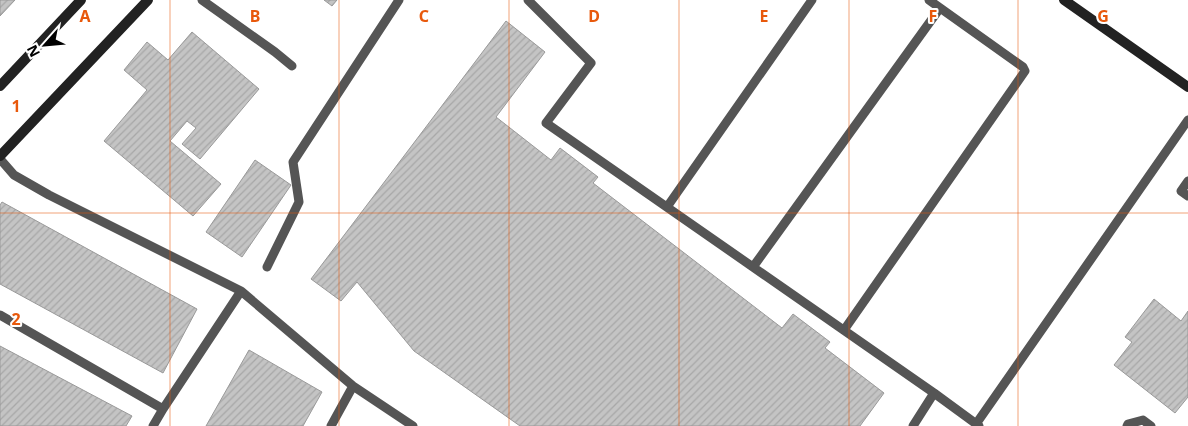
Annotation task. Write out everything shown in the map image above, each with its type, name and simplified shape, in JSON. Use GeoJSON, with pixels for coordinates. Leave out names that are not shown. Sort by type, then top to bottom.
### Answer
{"type":"FeatureCollection","features":[{"type":"Feature","properties":{"kind":"main road"},"geometry":{"type":"LineString","coordinates":[[0,86],[81,0]]}},
{"type":"Feature","properties":{"kind":"main road"},"geometry":{"type":"LineString","coordinates":[[0,158],[148,0]]}},
{"type":"Feature","properties":{"kind":"main road"},"geometry":{"type":"LineString","coordinates":[[1064,0],[1188,87]]}},
{"type":"Feature","properties":{"kind":"lane"},"geometry":{"type":"LineString","coordinates":[[202,0],[292,66]]}},
{"type":"Feature","properties":{"kind":"lane"},"geometry":{"type":"LineString","coordinates":[[267,267],[299,202],[293,162],[399,0]]}},
{"type":"Feature","properties":{"kind":"lane"},"geometry":{"type":"LineString","coordinates":[[528,0],[591,63],[546,123],[978,425],[1188,120]]}},
{"type":"Feature","properties":{"kind":"lane"},"geometry":{"type":"LineString","coordinates":[[667,207],[812,0]]}},
{"type":"Feature","properties":{"kind":"lane"},"geometry":{"type":"LineString","coordinates":[[844,330],[1025,72],[1023,67],[929,0]]}},
{"type":"Feature","properties":{"kind":"lane"},"geometry":{"type":"LineString","coordinates":[[753,267],[940,8]]}},
{"type":"Feature","properties":{"kind":"lane"},"geometry":{"type":"LineString","coordinates":[[0,158],[14,175],[49,195],[241,292],[353,386],[401,423],[413,426]]}},
{"type":"Feature","properties":{"kind":"lane"},"geometry":{"type":"LineString","coordinates":[[1188,181],[1181,191],[1188,196]]}},
{"type":"Feature","properties":{"kind":"lane"},"geometry":{"type":"LineString","coordinates":[[153,426],[241,292]]}},
{"type":"Feature","properties":{"kind":"lane"},"geometry":{"type":"LineString","coordinates":[[0,315],[163,409]]}},
{"type":"Feature","properties":{"kind":"lane"},"geometry":{"type":"LineString","coordinates":[[331,426],[353,386]]}},
{"type":"Feature","properties":{"kind":"lane"},"geometry":{"type":"LineString","coordinates":[[913,426],[934,393]]}},
{"type":"Feature","properties":{"kind":"lane"},"geometry":{"type":"LineString","coordinates":[[1127,426],[1128,424],[1143,420],[1151,426]]}},
{"type":"Feature","properties":{"kind":"building"},"geometry":{"type":"Polygon","coordinates":[[[0,0],[15,0],[0,16],[0,0]]]}},
{"type":"Feature","properties":{"kind":"building"},"geometry":{"type":"Polygon","coordinates":[[[324,0],[337,0],[332,6],[324,0]]]}},
{"type":"Feature","properties":{"kind":"building"},"geometry":{"type":"Polygon","coordinates":[[[506,21],[545,52],[496,117],[551,160],[560,148],[598,177],[593,183],[782,328],[793,314],[830,342],[825,348],[884,393],[860,426],[520,426],[414,351],[357,282],[341,301],[311,279],[506,21]]]}},
{"type":"Feature","properties":{"kind":"building"},"geometry":{"type":"Polygon","coordinates":[[[192,32],[259,89],[200,159],[182,144],[196,128],[187,121],[170,141],[221,184],[193,216],[104,141],[147,90],[124,70],[147,42],[168,60],[192,32]]]}},
{"type":"Feature","properties":{"kind":"building"},"geometry":{"type":"Polygon","coordinates":[[[255,160],[291,185],[242,257],[206,232],[255,160]]]}},
{"type":"Feature","properties":{"kind":"building"},"geometry":{"type":"Polygon","coordinates":[[[2,202],[197,309],[163,373],[0,284],[0,205],[2,202]]]}},
{"type":"Feature","properties":{"kind":"building"},"geometry":{"type":"Polygon","coordinates":[[[1154,299],[1181,321],[1188,311],[1188,397],[1175,413],[1114,365],[1132,342],[1125,337],[1154,299]]]}},
{"type":"Feature","properties":{"kind":"building"},"geometry":{"type":"Polygon","coordinates":[[[0,346],[132,416],[126,426],[0,426],[0,346]]]}},
{"type":"Feature","properties":{"kind":"building"},"geometry":{"type":"Polygon","coordinates":[[[249,350],[322,392],[303,426],[206,426],[249,350]]]}}]}
